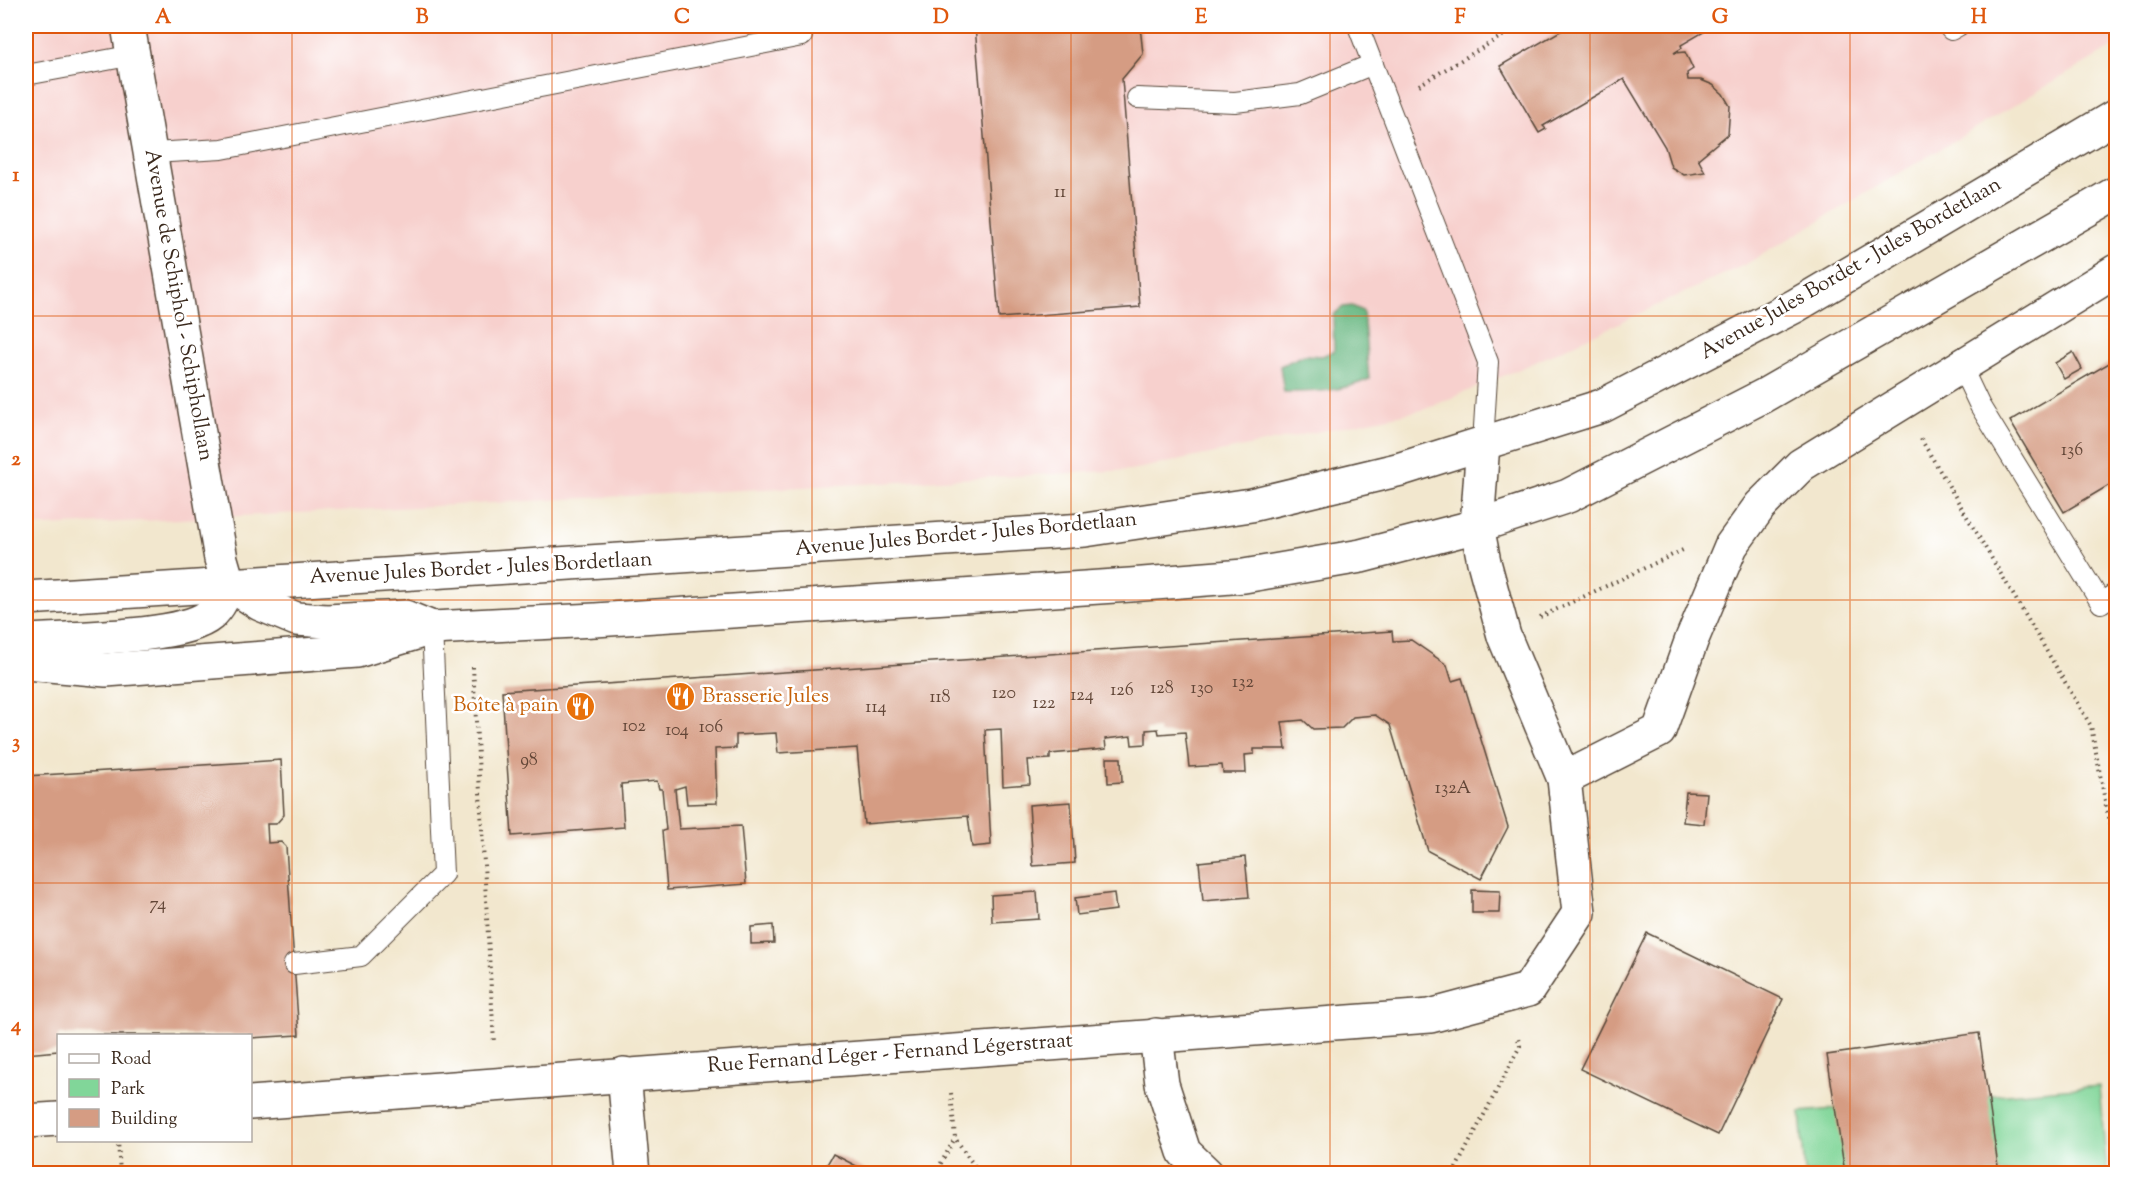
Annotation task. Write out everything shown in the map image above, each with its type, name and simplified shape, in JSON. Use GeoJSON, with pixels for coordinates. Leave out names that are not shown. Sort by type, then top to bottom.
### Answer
{"type":"FeatureCollection","features":[{"type":"Feature","properties":{"kind":"main road","name":"Avenue de Schiphol - Schiphollaan"},"geometry":{"type":"LineString","coordinates":[[131,33],[221,559],[228,583]]}},
{"type":"Feature","properties":{"kind":"main road","name":"Avenue Jules Bordet - Jules Bordetlaan"},"geometry":{"type":"LineString","coordinates":[[26,598],[228,583],[1085,530],[1251,505],[1401,469],[1612,401],[1795,306],[2116,116]]}},
{"type":"Feature","properties":{"kind":"main road","name":"Avenue Jules Bordet - Jules Bordetlaan"},"geometry":{"type":"LineString","coordinates":[[26,663],[106,670],[357,651],[432,628],[595,620],[1245,576],[1361,556],[1477,526],[1568,496],[1763,396],[2116,193]]}},
{"type":"Feature","properties":{"kind":"main road"},"geometry":{"type":"LineString","coordinates":[[1564,779],[1659,731],[1692,639],[1731,546],[1760,506],[1801,465],[1899,402],[2116,271]]}},
{"type":"Feature","properties":{"kind":"main road","name":"Rue Fernand Léger - Fernand Légerstraat"},"geometry":{"type":"LineString","coordinates":[[252,1103],[1430,1016],[1528,990],[1579,913],[1564,779],[1503,636],[1477,526],[1483,443]]}},
{"type":"Feature","properties":{"kind":"main road","name":"Avenue Jules Bordet - Jules Bordetlaan"},"geometry":{"type":"LineString","coordinates":[[228,583],[260,604],[296,619],[327,621],[405,617],[432,628]]}},
{"type":"Feature","properties":{"kind":"main road"},"geometry":{"type":"LineString","coordinates":[[26,641],[150,632],[183,626],[208,616],[222,600],[228,583]]}},
{"type":"Feature","properties":{"kind":"main road"},"geometry":{"type":"LineString","coordinates":[[1156,1035],[1162,1084],[1184,1152],[1207,1173]]}},
{"type":"Feature","properties":{"kind":"main road"},"geometry":{"type":"LineString","coordinates":[[624,1074],[633,1173]]}},
{"type":"Feature","properties":{"kind":"main road"},"geometry":{"type":"LineString","coordinates":[[26,1121],[57,1119]]}},
{"type":"Feature","properties":{"kind":"lane"},"geometry":{"type":"LineString","coordinates":[[1358,26],[1488,362],[1483,443]]}},
{"type":"Feature","properties":{"kind":"lane"},"geometry":{"type":"LineString","coordinates":[[1948,26],[1951,30],[1959,26]]}},
{"type":"Feature","properties":{"kind":"lane"},"geometry":{"type":"LineString","coordinates":[[26,75],[131,33]]}},
{"type":"Feature","properties":{"kind":"lane"},"geometry":{"type":"LineString","coordinates":[[152,153],[216,150],[802,36]]}},
{"type":"Feature","properties":{"kind":"lane"},"geometry":{"type":"LineString","coordinates":[[1137,98],[1235,102],[1300,94],[1373,64]]}},
{"type":"Feature","properties":{"kind":"lane"},"geometry":{"type":"LineString","coordinates":[[1961,366],[1980,406],[2101,603],[2116,593]]}},
{"type":"Feature","properties":{"kind":"lane"},"geometry":{"type":"LineString","coordinates":[[294,964],[361,956],[443,874],[432,628]]}},
{"type":"Feature","properties":{"kind":"path"},"geometry":{"type":"LineString","coordinates":[[1388,103],[1519,26]]}},
{"type":"Feature","properties":{"kind":"path"},"geometry":{"type":"LineString","coordinates":[[1899,402],[2091,726],[2116,860]]}},
{"type":"Feature","properties":{"kind":"path"},"geometry":{"type":"LineString","coordinates":[[1539,617],[1703,541],[1731,546]]}},
{"type":"Feature","properties":{"kind":"path"},"geometry":{"type":"LineString","coordinates":[[471,625],[488,962],[497,1084]]}},
{"type":"Feature","properties":{"kind":"path"},"geometry":{"type":"LineString","coordinates":[[1453,1173],[1520,1046]]}},
{"type":"Feature","properties":{"kind":"path"},"geometry":{"type":"LineString","coordinates":[[948,1050],[955,1138],[980,1173]]}},
{"type":"Feature","properties":{"kind":"path"},"geometry":{"type":"LineString","coordinates":[[935,1173],[955,1138]]}},
{"type":"Feature","properties":{"kind":"path"},"geometry":{"type":"LineString","coordinates":[[118,1142],[120,1173]]}},
{"type":"Feature","properties":{"kind":"shaded area"},"geometry":{"type":"Polygon","coordinates":[[[26,26],[2116,26],[2116,45],[1748,263],[1529,365],[1423,410],[1132,470],[26,527],[26,26]]]}},
{"type":"Feature","properties":{"kind":"green space"},"geometry":{"type":"Polygon","coordinates":[[[1352,306],[1363,311],[1369,379],[1338,389],[1284,392],[1280,366],[1304,355],[1322,356],[1334,351],[1333,315],[1343,307],[1352,306]]]}},
{"type":"Feature","properties":{"kind":"green space"},"geometry":{"type":"Polygon","coordinates":[[[2099,1086],[2107,1173],[1805,1173],[1800,1112],[2099,1086]]]}},
{"type":"Feature","properties":{"kind":"building"},"geometry":{"type":"Polygon","coordinates":[[[975,26],[1140,26],[1143,54],[1122,79],[1140,307],[999,318],[975,26]]]}},
{"type":"Feature","properties":{"kind":"building"},"geometry":{"type":"Polygon","coordinates":[[[1569,26],[1714,26],[1681,45],[1682,48],[1674,53],[1685,52],[1693,69],[1687,73],[1688,80],[1701,80],[1713,85],[1723,94],[1730,106],[1728,134],[1698,159],[1705,172],[1684,175],[1671,167],[1665,147],[1624,79],[1543,126],[1546,129],[1539,133],[1500,66],[1569,26]]]}},
{"type":"Feature","properties":{"kind":"building"},"geometry":{"type":"Polygon","coordinates":[[[2073,352],[2082,369],[2064,379],[2055,363],[2073,352]]]}},
{"type":"Feature","properties":{"kind":"building"},"geometry":{"type":"Polygon","coordinates":[[[2116,359],[2116,481],[2064,512],[2010,421],[2116,359]]]}},
{"type":"Feature","properties":{"kind":"building"},"geometry":{"type":"Polygon","coordinates":[[[1392,631],[1393,641],[1411,640],[1447,665],[1452,681],[1462,678],[1508,827],[1481,879],[1428,851],[1390,725],[1375,715],[1353,717],[1342,728],[1313,729],[1303,720],[1282,722],[1286,749],[1254,749],[1254,754],[1245,755],[1246,773],[1223,773],[1222,765],[1189,767],[1185,732],[1159,734],[1158,729],[1146,730],[1146,744],[1132,745],[1131,736],[1105,739],[1106,749],[1050,754],[1050,759],[1028,760],[1030,784],[1003,786],[1001,729],[985,730],[991,845],[972,847],[968,816],[864,824],[857,748],[778,753],[776,733],[736,735],[736,748],[715,749],[717,803],[687,804],[685,786],[675,789],[679,829],[741,826],[746,884],[667,890],[662,831],[666,830],[662,789],[659,789],[657,781],[621,784],[624,827],[512,836],[502,691],[1392,631]]]}},
{"type":"Feature","properties":{"kind":"building"},"geometry":{"type":"Polygon","coordinates":[[[1107,758],[1121,758],[1122,782],[1108,783],[1107,758]]]}},
{"type":"Feature","properties":{"kind":"building"},"geometry":{"type":"Polygon","coordinates":[[[281,760],[284,815],[276,824],[267,824],[268,843],[281,842],[286,847],[299,1035],[252,1038],[252,1034],[57,1034],[57,1051],[26,1054],[26,776],[281,760]]]}},
{"type":"Feature","properties":{"kind":"building"},"geometry":{"type":"Polygon","coordinates":[[[1686,792],[1707,793],[1704,824],[1683,822],[1686,792]]]}},
{"type":"Feature","properties":{"kind":"building"},"geometry":{"type":"Polygon","coordinates":[[[1071,802],[1075,863],[1033,866],[1029,805],[1071,802]]]}},
{"type":"Feature","properties":{"kind":"building"},"geometry":{"type":"Polygon","coordinates":[[[1245,857],[1249,897],[1203,901],[1199,862],[1245,857]]]}},
{"type":"Feature","properties":{"kind":"building"},"geometry":{"type":"Polygon","coordinates":[[[1472,890],[1500,891],[1499,913],[1472,913],[1472,890]]]}},
{"type":"Feature","properties":{"kind":"building"},"geometry":{"type":"Polygon","coordinates":[[[1037,892],[1039,919],[992,922],[991,895],[1037,892]]]}},
{"type":"Feature","properties":{"kind":"building"},"geometry":{"type":"Polygon","coordinates":[[[1114,893],[1116,910],[1077,915],[1075,898],[1114,893]]]}},
{"type":"Feature","properties":{"kind":"building"},"geometry":{"type":"Polygon","coordinates":[[[773,925],[774,943],[751,944],[751,927],[773,925]]]}},
{"type":"Feature","properties":{"kind":"building"},"geometry":{"type":"Polygon","coordinates":[[[1647,933],[1783,999],[1718,1135],[1580,1069],[1647,933]]]}},
{"type":"Feature","properties":{"kind":"building"},"geometry":{"type":"Polygon","coordinates":[[[1979,1033],[1999,1173],[1845,1173],[1827,1055],[1979,1033]]]}},
{"type":"Feature","properties":{"kind":"building"},"geometry":{"type":"Polygon","coordinates":[[[833,1154],[870,1173],[822,1173],[833,1154]]]}},
{"type":"Feature","properties":{"kind":"place","name":"Brasserie Jules"},"geometry":{"type":"Point","coordinates":[681,697]}},
{"type":"Feature","properties":{"kind":"place","name":"Boîte à pain"},"geometry":{"type":"Point","coordinates":[580,706]}}]}
